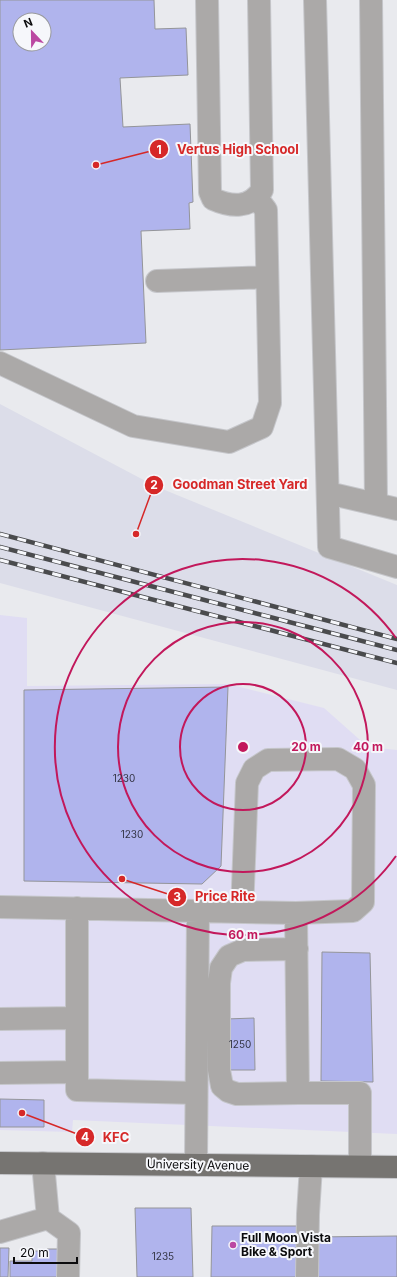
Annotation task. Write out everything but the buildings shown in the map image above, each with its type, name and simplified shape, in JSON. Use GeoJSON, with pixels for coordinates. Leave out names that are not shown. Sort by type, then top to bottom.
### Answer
{"type":"FeatureCollection","features":[{"type":"Feature","properties":{"kind":"main road","name":"University Avenue"},"geometry":{"type":"LineString","coordinates":[[0,1163],[397,1167]]}},
{"type":"Feature","properties":{"kind":"lane"},"geometry":{"type":"LineString","coordinates":[[207,0],[210,192],[213,199],[224,204],[244,205],[257,198],[262,190],[259,0]]}},
{"type":"Feature","properties":{"kind":"lane"},"geometry":{"type":"LineString","coordinates":[[315,0],[329,547],[397,567]]}},
{"type":"Feature","properties":{"kind":"lane"},"geometry":{"type":"LineString","coordinates":[[371,0],[376,504]]}},
{"type":"Feature","properties":{"kind":"lane"},"geometry":{"type":"LineString","coordinates":[[0,363],[133,426],[229,442],[262,427],[270,403],[266,210],[257,198]]}},
{"type":"Feature","properties":{"kind":"lane"},"geometry":{"type":"LineString","coordinates":[[157,281],[267,278]]}},
{"type":"Feature","properties":{"kind":"lane"},"geometry":{"type":"LineString","coordinates":[[328,493],[397,509]]}},
{"type":"Feature","properties":{"kind":"lane"},"geometry":{"type":"LineString","coordinates":[[0,907],[77,908],[198,911],[242,912],[296,913],[353,911],[363,902],[364,784],[355,769],[338,759],[268,760],[254,769],[247,783],[242,912]]}},
{"type":"Feature","properties":{"kind":"lane"},"geometry":{"type":"LineString","coordinates":[[77,908],[77,1090],[196,1093]]}},
{"type":"Feature","properties":{"kind":"lane"},"geometry":{"type":"LineString","coordinates":[[196,1165],[198,911]]}},
{"type":"Feature","properties":{"kind":"lane"},"geometry":{"type":"LineString","coordinates":[[296,913],[298,1093]]}},
{"type":"Feature","properties":{"kind":"lane"},"geometry":{"type":"LineString","coordinates":[[297,949],[243,950],[229,956],[221,968],[219,983],[219,1070],[222,1086],[228,1091],[236,1094],[360,1093],[360,1166]]}},
{"type":"Feature","properties":{"kind":"lane"},"geometry":{"type":"LineString","coordinates":[[0,1019],[77,1018]]}},
{"type":"Feature","properties":{"kind":"lane"},"geometry":{"type":"LineString","coordinates":[[0,1073],[77,1072]]}},
{"type":"Feature","properties":{"kind":"lane"},"geometry":{"type":"LineString","coordinates":[[43,1163],[48,1218],[69,1233],[68,1277]]}},
{"type":"Feature","properties":{"kind":"lane"},"geometry":{"type":"LineString","coordinates":[[307,1277],[310,1166]]}},
{"type":"Feature","properties":{"kind":"lane"},"geometry":{"type":"LineString","coordinates":[[0,1232],[48,1218]]}},
{"type":"Feature","properties":{"kind":"shaded area"},"geometry":{"type":"Polygon","coordinates":[[[0,404],[155,486],[397,585],[397,690],[0,583],[0,404]]]}},
{"type":"Feature","properties":{"kind":"shaded area"},"geometry":{"type":"Polygon","coordinates":[[[0,615],[27,618],[27,686],[228,684],[324,708],[368,747],[397,750],[397,1134],[73,1120],[72,1132],[0,1130],[0,615]]]}},
{"type":"Feature","properties":{"kind":"railway"},"geometry":{"type":"LineString","coordinates":[[0,534],[397,639]]}},
{"type":"Feature","properties":{"kind":"railway"},"geometry":{"type":"LineString","coordinates":[[0,547],[397,650]]}},
{"type":"Feature","properties":{"kind":"railway"},"geometry":{"type":"LineString","coordinates":[[0,560],[397,663]]}},
{"type":"Feature","properties":{"kind":"place","name":"Vertus High School"},"geometry":{"type":"Point","coordinates":[96,165]}},
{"type":"Feature","properties":{"kind":"place","name":"Goodman Street Yard"},"geometry":{"type":"Point","coordinates":[136,534]}},
{"type":"Feature","properties":{"kind":"place","name":"Price Rite"},"geometry":{"type":"Point","coordinates":[122,879]}},
{"type":"Feature","properties":{"kind":"place","name":"KFC"},"geometry":{"type":"Point","coordinates":[22,1113]}},
{"type":"Feature","properties":{"kind":"place","name":"Full Moon Vista Bike & Sport"},"geometry":{"type":"Point","coordinates":[233,1245]}}]}
